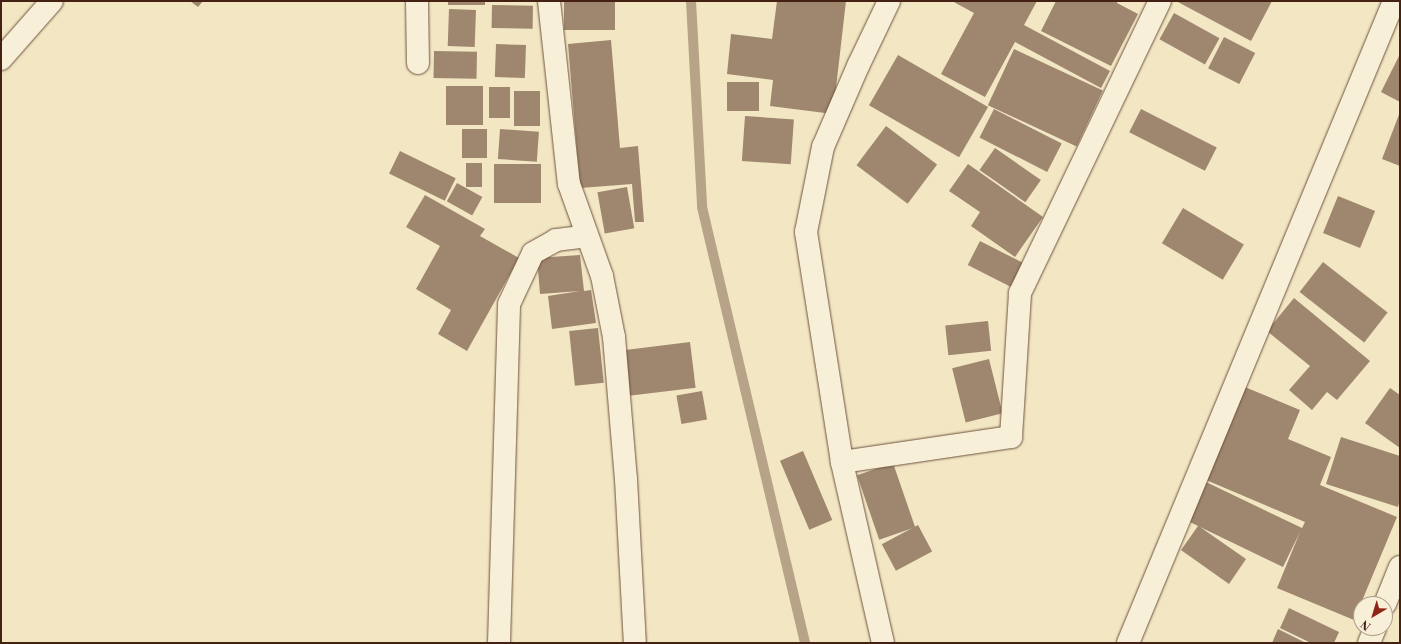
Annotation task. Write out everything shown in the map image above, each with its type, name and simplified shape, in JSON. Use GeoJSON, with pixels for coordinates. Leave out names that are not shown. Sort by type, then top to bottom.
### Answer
{"type":"FeatureCollection","features":[{"type":"Feature","properties":{"kind":"street"},"geometry":{"type":"LineString","coordinates":[[1,59],[52,1]]}},
{"type":"Feature","properties":{"kind":"street"},"geometry":{"type":"LineString","coordinates":[[417,1],[418,63]]}},
{"type":"Feature","properties":{"kind":"street"},"geometry":{"type":"LineString","coordinates":[[549,1],[569,184],[586,236],[602,276],[614,337],[626,479],[635,643]]}},
{"type":"Feature","properties":{"kind":"street"},"geometry":{"type":"LineString","coordinates":[[883,643],[842,462],[806,232],[823,147],[859,64],[889,1]]}},
{"type":"Feature","properties":{"kind":"street"},"geometry":{"type":"LineString","coordinates":[[842,462],[1011,437],[1020,293],[1160,1]]}},
{"type":"Feature","properties":{"kind":"street"},"geometry":{"type":"LineString","coordinates":[[1128,643],[1394,1]]}},
{"type":"Feature","properties":{"kind":"street"},"geometry":{"type":"LineString","coordinates":[[499,643],[509,304],[533,253],[556,240],[586,236]]}},
{"type":"Feature","properties":{"kind":"street"},"geometry":{"type":"LineString","coordinates":[[1388,596],[1400,566]]}},
{"type":"Feature","properties":{"kind":"building"},"geometry":{"type":"Polygon","coordinates":[[[190,1],[203,1],[198,7],[190,1]]]}},
{"type":"Feature","properties":{"kind":"building"},"geometry":{"type":"Polygon","coordinates":[[[448,1],[485,1],[485,5],[448,5],[448,1]]]}},
{"type":"Feature","properties":{"kind":"building"},"geometry":{"type":"Polygon","coordinates":[[[564,1],[615,1],[615,30],[564,30],[564,1]]]}},
{"type":"Feature","properties":{"kind":"building"},"geometry":{"type":"Polygon","coordinates":[[[777,1],[846,1],[833,114],[770,106],[773,80],[727,74],[731,34],[772,39],[777,1]]]}},
{"type":"Feature","properties":{"kind":"building"},"geometry":{"type":"Polygon","coordinates":[[[952,1],[1037,1],[1024,25],[1110,71],[1101,88],[1015,42],[985,97],[941,74],[974,13],[952,1]]]}},
{"type":"Feature","properties":{"kind":"building"},"geometry":{"type":"Polygon","coordinates":[[[1056,1],[1117,1],[1117,3],[1138,14],[1111,66],[1041,31],[1056,1]]]}},
{"type":"Feature","properties":{"kind":"building"},"geometry":{"type":"Polygon","coordinates":[[[1176,1],[1272,1],[1251,41],[1176,1]]]}},
{"type":"Feature","properties":{"kind":"building"},"geometry":{"type":"Polygon","coordinates":[[[492,5],[533,6],[533,29],[492,28],[492,5]]]}},
{"type":"Feature","properties":{"kind":"building"},"geometry":{"type":"Polygon","coordinates":[[[449,9],[476,10],[475,47],[448,46],[449,9]]]}},
{"type":"Feature","properties":{"kind":"building"},"geometry":{"type":"Polygon","coordinates":[[[1174,13],[1219,38],[1205,64],[1159,39],[1174,13]]]}},
{"type":"Feature","properties":{"kind":"building"},"geometry":{"type":"Polygon","coordinates":[[[1224,37],[1255,53],[1239,84],[1208,68],[1224,37]]]}},
{"type":"Feature","properties":{"kind":"building"},"geometry":{"type":"Polygon","coordinates":[[[611,40],[620,148],[638,146],[644,222],[635,222],[632,184],[580,188],[568,44],[611,40]]]}},
{"type":"Feature","properties":{"kind":"building"},"geometry":{"type":"Polygon","coordinates":[[[496,44],[526,45],[525,78],[495,77],[496,44]]]}},
{"type":"Feature","properties":{"kind":"building"},"geometry":{"type":"Polygon","coordinates":[[[1014,49],[1103,90],[1077,147],[988,105],[1014,49]]]}},
{"type":"Feature","properties":{"kind":"building"},"geometry":{"type":"Polygon","coordinates":[[[434,51],[477,52],[477,79],[434,78],[434,51]]]}},
{"type":"Feature","properties":{"kind":"building"},"geometry":{"type":"Polygon","coordinates":[[[1400,54],[1400,102],[1381,92],[1400,54]]]}},
{"type":"Feature","properties":{"kind":"building"},"geometry":{"type":"Polygon","coordinates":[[[898,55],[988,107],[959,157],[869,105],[898,55]]]}},
{"type":"Feature","properties":{"kind":"building"},"geometry":{"type":"Polygon","coordinates":[[[727,82],[759,82],[759,111],[727,111],[727,82]]]}},
{"type":"Feature","properties":{"kind":"building"},"geometry":{"type":"Polygon","coordinates":[[[446,86],[483,86],[483,125],[446,125],[446,86]]]}},
{"type":"Feature","properties":{"kind":"building"},"geometry":{"type":"Polygon","coordinates":[[[489,87],[510,87],[510,118],[489,118],[489,87]]]}},
{"type":"Feature","properties":{"kind":"building"},"geometry":{"type":"Polygon","coordinates":[[[514,91],[540,91],[540,126],[514,126],[514,91]]]}},
{"type":"Feature","properties":{"kind":"building"},"geometry":{"type":"Polygon","coordinates":[[[994,109],[1062,144],[1047,172],[979,138],[994,109]]]}},
{"type":"Feature","properties":{"kind":"building"},"geometry":{"type":"Polygon","coordinates":[[[1141,109],[1217,148],[1205,171],[1129,132],[1141,109]]]}},
{"type":"Feature","properties":{"kind":"building"},"geometry":{"type":"Polygon","coordinates":[[[1400,112],[1400,166],[1382,159],[1400,112]]]}},
{"type":"Feature","properties":{"kind":"building"},"geometry":{"type":"Polygon","coordinates":[[[745,116],[794,119],[791,164],[742,161],[745,116]]]}},
{"type":"Feature","properties":{"kind":"building"},"geometry":{"type":"Polygon","coordinates":[[[886,126],[937,165],[908,204],[857,165],[886,126]]]}},
{"type":"Feature","properties":{"kind":"building"},"geometry":{"type":"Polygon","coordinates":[[[462,129],[487,129],[487,158],[462,158],[462,129]]]}},
{"type":"Feature","properties":{"kind":"building"},"geometry":{"type":"Polygon","coordinates":[[[500,129],[539,132],[537,162],[498,159],[500,129]]]}},
{"type":"Feature","properties":{"kind":"building"},"geometry":{"type":"Polygon","coordinates":[[[995,148],[1041,180],[1025,202],[980,170],[995,148]]]}},
{"type":"Feature","properties":{"kind":"building"},"geometry":{"type":"Polygon","coordinates":[[[400,151],[456,178],[445,201],[389,173],[400,151]]]}},
{"type":"Feature","properties":{"kind":"building"},"geometry":{"type":"Polygon","coordinates":[[[466,163],[482,163],[482,187],[466,187],[466,163]]]}},
{"type":"Feature","properties":{"kind":"building"},"geometry":{"type":"Polygon","coordinates":[[[494,164],[541,164],[541,203],[494,203],[494,164]]]}},
{"type":"Feature","properties":{"kind":"building"},"geometry":{"type":"Polygon","coordinates":[[[968,164],[1043,217],[1015,257],[971,226],[980,212],[949,191],[968,164]]]}},
{"type":"Feature","properties":{"kind":"building"},"geometry":{"type":"Polygon","coordinates":[[[457,183],[482,197],[472,215],[447,201],[457,183]]]}},
{"type":"Feature","properties":{"kind":"building"},"geometry":{"type":"Polygon","coordinates":[[[627,187],[634,228],[605,234],[597,192],[627,187]]]}},
{"type":"Feature","properties":{"kind":"building"},"geometry":{"type":"Polygon","coordinates":[[[425,195],[485,229],[480,236],[519,258],[467,351],[438,334],[451,310],[416,289],[440,246],[406,227],[425,195]]]}},
{"type":"Feature","properties":{"kind":"building"},"geometry":{"type":"Polygon","coordinates":[[[1338,196],[1375,211],[1360,248],[1323,233],[1338,196]]]}},
{"type":"Feature","properties":{"kind":"building"},"geometry":{"type":"Polygon","coordinates":[[[1183,208],[1244,245],[1223,280],[1162,243],[1183,208]]]}},
{"type":"Feature","properties":{"kind":"building"},"geometry":{"type":"Polygon","coordinates":[[[980,241],[1023,263],[1011,287],[968,265],[980,241]]]}},
{"type":"Feature","properties":{"kind":"building"},"geometry":{"type":"Polygon","coordinates":[[[580,255],[584,291],[591,290],[596,323],[552,329],[548,296],[580,291],[540,294],[537,258],[580,255]]]}},
{"type":"Feature","properties":{"kind":"building"},"geometry":{"type":"Polygon","coordinates":[[[1323,262],[1388,312],[1364,342],[1300,292],[1323,262]]]}},
{"type":"Feature","properties":{"kind":"building"},"geometry":{"type":"Polygon","coordinates":[[[1294,298],[1370,361],[1337,400],[1327,392],[1312,410],[1289,390],[1310,366],[1267,331],[1294,298]]]}},
{"type":"Feature","properties":{"kind":"building"},"geometry":{"type":"Polygon","coordinates":[[[988,321],[991,351],[948,355],[945,325],[988,321]]]}},
{"type":"Feature","properties":{"kind":"building"},"geometry":{"type":"Polygon","coordinates":[[[598,328],[604,383],[575,386],[569,331],[598,328]]]}},
{"type":"Feature","properties":{"kind":"building"},"geometry":{"type":"Polygon","coordinates":[[[690,342],[696,388],[627,396],[622,350],[690,342]]]}},
{"type":"Feature","properties":{"kind":"building"},"geometry":{"type":"Polygon","coordinates":[[[989,359],[1003,413],[966,423],[952,368],[989,359]]]}},
{"type":"Feature","properties":{"kind":"building"},"geometry":{"type":"Polygon","coordinates":[[[1240,385],[1300,410],[1288,439],[1331,457],[1320,485],[1397,517],[1364,596],[1353,596],[1353,620],[1277,588],[1300,532],[1283,567],[1200,527],[1246,559],[1229,584],[1181,550],[1198,526],[1188,521],[1206,482],[1302,528],[1305,522],[1199,477],[1240,385]]]}},
{"type":"Feature","properties":{"kind":"building"},"geometry":{"type":"Polygon","coordinates":[[[1390,388],[1400,395],[1400,448],[1365,423],[1390,388]]]}},
{"type":"Feature","properties":{"kind":"building"},"geometry":{"type":"Polygon","coordinates":[[[702,391],[707,420],[681,424],[676,396],[702,391]]]}},
{"type":"Feature","properties":{"kind":"building"},"geometry":{"type":"Polygon","coordinates":[[[1341,437],[1400,456],[1400,499],[1398,507],[1326,484],[1341,437]]]}},
{"type":"Feature","properties":{"kind":"building"},"geometry":{"type":"Polygon","coordinates":[[[803,451],[832,520],[809,530],[780,461],[803,451]]]}},
{"type":"Feature","properties":{"kind":"building"},"geometry":{"type":"Polygon","coordinates":[[[893,463],[915,527],[879,540],[857,475],[893,463]]]}},
{"type":"Feature","properties":{"kind":"building"},"geometry":{"type":"Polygon","coordinates":[[[918,525],[932,551],[896,571],[882,544],[918,525]]]}},
{"type":"Feature","properties":{"kind":"building"},"geometry":{"type":"Polygon","coordinates":[[[1289,608],[1339,632],[1334,643],[1311,643],[1280,628],[1289,608]]]}},
{"type":"Feature","properties":{"kind":"building"},"geometry":{"type":"Polygon","coordinates":[[[1278,629],[1306,643],[1272,643],[1278,629]]]}},
{"type":"Feature","properties":{"kind":"waterway"},"geometry":{"type":"LineString","coordinates":[[691,1],[702,207],[805,643]]}}]}
